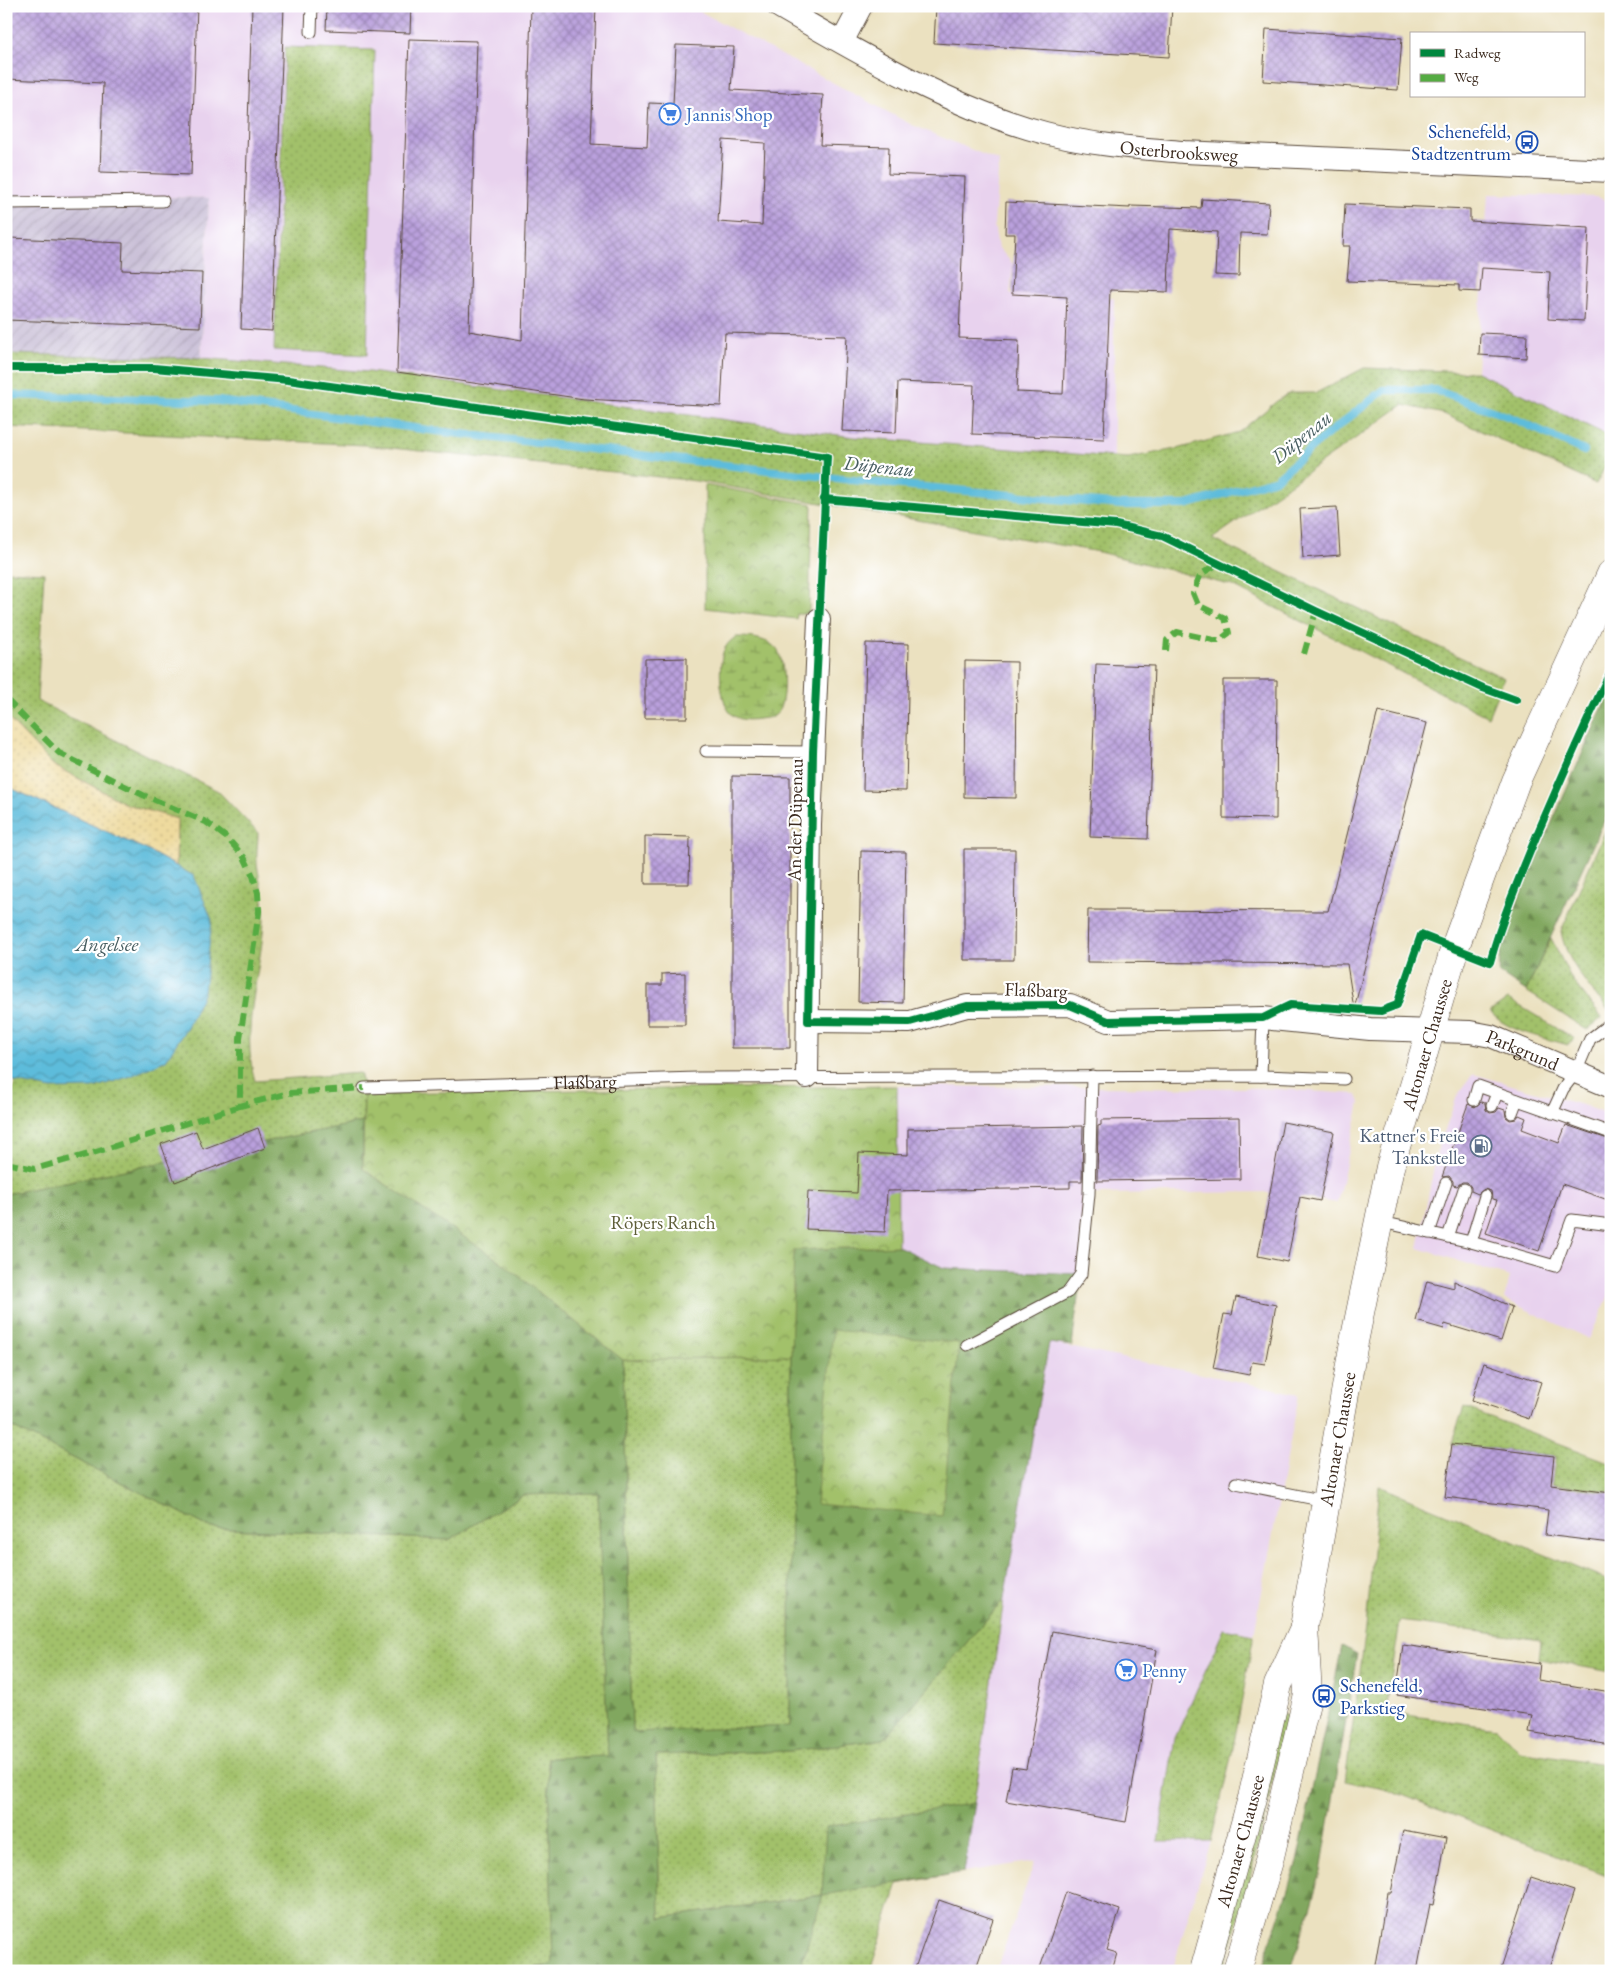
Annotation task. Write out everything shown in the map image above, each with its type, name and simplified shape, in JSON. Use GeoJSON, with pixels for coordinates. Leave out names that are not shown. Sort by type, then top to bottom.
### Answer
{"type":"FeatureCollection","features":[{"type":"Feature","properties":{"kind":"main road","name":"Altonaer Chaussee"},"geometry":{"type":"LineString","coordinates":[[1238,1971],[1269,1862],[1308,1694],[1304,1627],[1325,1501],[1377,1221],[1392,1159],[1455,947],[1516,781],[1611,574]]}},
{"type":"Feature","properties":{"kind":"main road","name":"Altonaer Chaussee"},"geometry":{"type":"LineString","coordinates":[[1204,1971],[1252,1798],[1278,1685],[1304,1627]]}},
{"type":"Feature","properties":{"kind":"street","name":"Osterbrooksweg"},"geometry":{"type":"LineString","coordinates":[[778,6],[842,42],[986,114],[1045,134],[1116,146],[1198,152],[1611,171]]}},
{"type":"Feature","properties":{"kind":"street"},"geometry":{"type":"LineString","coordinates":[[842,42],[861,6]]}},
{"type":"Feature","properties":{"kind":"street","name":"An der Düpenau"},"geometry":{"type":"LineString","coordinates":[[808,1021],[813,752],[819,619]]}},
{"type":"Feature","properties":{"kind":"street","name":"Flaßbarg"},"geometry":{"type":"LineString","coordinates":[[808,1021],[910,1022],[966,1006],[1039,1004],[1070,1005],[1108,1021],[1263,1018],[1370,1029],[1429,1030]]}},
{"type":"Feature","properties":{"kind":"street"},"geometry":{"type":"LineString","coordinates":[[807,1077],[808,1021]]}},
{"type":"Feature","properties":{"kind":"street","name":"Parkgrund"},"geometry":{"type":"LineString","coordinates":[[1429,1030],[1491,1036],[1611,1087]]}},
{"type":"Feature","properties":{"kind":"lane"},"geometry":{"type":"LineString","coordinates":[[311,32],[312,6]]}},
{"type":"Feature","properties":{"kind":"lane"},"geometry":{"type":"LineString","coordinates":[[6,203],[163,201]]}},
{"type":"Feature","properties":{"kind":"lane","name":"An der Düpenau"},"geometry":{"type":"LineString","coordinates":[[706,751],[813,752]]}},
{"type":"Feature","properties":{"kind":"lane"},"geometry":{"type":"LineString","coordinates":[[1261,1076],[1263,1018]]}},
{"type":"Feature","properties":{"kind":"lane"},"geometry":{"type":"LineString","coordinates":[[1552,1114],[1563,1089],[1576,1072],[1590,1039],[1611,1023]]}},
{"type":"Feature","properties":{"kind":"lane"},"geometry":{"type":"LineString","coordinates":[[967,1345],[1068,1292],[1081,1274],[1089,1194],[1092,1076]]}},
{"type":"Feature","properties":{"kind":"lane","name":"Flaßbarg"},"geometry":{"type":"LineString","coordinates":[[364,1088],[688,1078],[1261,1076],[1344,1079]]}},
{"type":"Feature","properties":{"kind":"lane"},"geometry":{"type":"LineString","coordinates":[[1474,1100],[1478,1086],[1552,1114],[1611,1133]]}},
{"type":"Feature","properties":{"kind":"lane"},"geometry":{"type":"LineString","coordinates":[[1492,1106],[1497,1093]]}},
{"type":"Feature","properties":{"kind":"lane"},"geometry":{"type":"LineString","coordinates":[[1512,1113],[1517,1100]]}},
{"type":"Feature","properties":{"kind":"lane"},"geometry":{"type":"LineString","coordinates":[[1429,1233],[1446,1183]]}},
{"type":"Feature","properties":{"kind":"lane"},"geometry":{"type":"LineString","coordinates":[[1448,1237],[1464,1189]]}},
{"type":"Feature","properties":{"kind":"lane"},"geometry":{"type":"LineString","coordinates":[[1471,1242],[1485,1196]]}},
{"type":"Feature","properties":{"kind":"lane"},"geometry":{"type":"LineString","coordinates":[[1377,1221],[1471,1242],[1555,1266],[1572,1220],[1611,1224]]}},
{"type":"Feature","properties":{"kind":"lane"},"geometry":{"type":"LineString","coordinates":[[1236,1483],[1325,1501]]}},
{"type":"Feature","properties":{"kind":"shaded area"},"geometry":{"type":"Polygon","coordinates":[[[6,6],[690,6],[912,125],[999,161],[994,224],[998,247],[1013,264],[1010,294],[1114,298],[1114,457],[854,437],[369,372],[201,358],[209,198],[6,194],[6,6]]]}},
{"type":"Feature","properties":{"kind":"shaded area"},"geometry":{"type":"Polygon","coordinates":[[[6,194],[209,198],[201,358],[6,354],[6,194]]]}},
{"type":"Feature","properties":{"kind":"shaded area"},"geometry":{"type":"Polygon","coordinates":[[[1488,194],[1597,197],[1611,202],[1611,437],[1477,372],[1488,194]]]}},
{"type":"Feature","properties":{"kind":"shaded area"},"geometry":{"type":"Polygon","coordinates":[[[1473,1074],[1589,1107],[1611,1117],[1611,1291],[1589,1339],[1504,1299],[1510,1277],[1418,1248],[1437,1152],[1457,1096],[1473,1074]]]}},
{"type":"Feature","properties":{"kind":"shaded area"},"geometry":{"type":"Polygon","coordinates":[[[897,1086],[1261,1088],[1357,1094],[1360,1103],[1337,1203],[1270,1192],[1090,1194],[1081,1274],[944,1268],[898,1246],[897,1086]]]}},
{"type":"Feature","properties":{"kind":"shaded area"},"geometry":{"type":"Polygon","coordinates":[[[1049,1343],[1299,1394],[1254,1634],[1224,1629],[1158,1841],[1211,1841],[1172,1971],[996,1971],[1035,1861],[964,1872],[1004,1599],[1049,1343]]]}},
{"type":"Feature","properties":{"kind":"green space"},"geometry":{"type":"Polygon","coordinates":[[[285,47],[375,50],[367,355],[274,350],[285,47]]]}},
{"type":"Feature","properties":{"kind":"green space"},"geometry":{"type":"Polygon","coordinates":[[[6,354],[201,358],[369,372],[854,437],[1128,458],[1181,448],[1239,432],[1277,401],[1290,393],[1316,393],[1364,368],[1477,372],[1611,437],[1611,455],[1596,484],[1444,414],[1403,405],[1212,539],[1504,678],[1488,717],[1233,586],[1099,552],[696,481],[364,445],[6,427],[6,354]]]}},
{"type":"Feature","properties":{"kind":"green space"},"geometry":{"type":"Polygon","coordinates":[[[705,485],[812,504],[809,614],[797,614],[796,619],[705,608],[705,485]]]}},
{"type":"Feature","properties":{"kind":"green space"},"geometry":{"type":"Polygon","coordinates":[[[6,571],[44,573],[37,701],[218,791],[258,833],[257,864],[263,899],[264,921],[250,1022],[251,1062],[255,1081],[360,1073],[364,1088],[363,1122],[6,1194],[6,1104],[16,1081],[52,1089],[194,876],[176,866],[177,819],[126,804],[53,765],[6,716],[6,571]]]}},
{"type":"Feature","properties":{"kind":"green space"},"geometry":{"type":"Polygon","coordinates":[[[736,637],[753,638],[770,643],[778,651],[782,665],[784,685],[781,704],[778,712],[773,717],[753,720],[740,719],[729,711],[725,703],[720,673],[722,654],[736,637]]]}},
{"type":"Feature","properties":{"kind":"green space"},"geometry":{"type":"Polygon","coordinates":[[[1611,688],[1611,806],[1526,991],[1499,973],[1502,936],[1611,688]]]}},
{"type":"Feature","properties":{"kind":"green space"},"geometry":{"type":"Polygon","coordinates":[[[1611,818],[1611,1013],[1580,975],[1568,954],[1561,931],[1611,818]]]}},
{"type":"Feature","properties":{"kind":"green space"},"geometry":{"type":"Polygon","coordinates":[[[1551,938],[1572,980],[1602,1018],[1587,1030],[1526,991],[1551,938]]]}},
{"type":"Feature","properties":{"kind":"green space"},"geometry":{"type":"Polygon","coordinates":[[[1508,999],[1575,1039],[1568,1045],[1526,1033],[1497,1019],[1490,1012],[1508,999]]]}},
{"type":"Feature","properties":{"kind":"green space","name":"Röpers Ranch"},"geometry":{"type":"Polygon","coordinates":[[[897,1086],[898,1246],[794,1250],[791,1356],[623,1360],[500,1261],[363,1169],[364,1093],[897,1086]]]}},
{"type":"Feature","properties":{"kind":"green space"},"geometry":{"type":"Polygon","coordinates":[[[363,1122],[363,1169],[500,1261],[623,1360],[632,1732],[790,1726],[793,1250],[898,1246],[944,1268],[1081,1274],[1072,1346],[1049,1343],[1004,1599],[884,1739],[790,1751],[656,1755],[660,1918],[822,1895],[826,1827],[975,1803],[964,1872],[823,1895],[799,1971],[509,1971],[553,1965],[548,1758],[608,1756],[598,1493],[523,1495],[449,1540],[211,1528],[6,1424],[6,1194],[363,1122]]]}},
{"type":"Feature","properties":{"kind":"green space"},"geometry":{"type":"Polygon","coordinates":[[[833,1330],[959,1343],[942,1516],[816,1504],[833,1330]]]}},
{"type":"Feature","properties":{"kind":"green space"},"geometry":{"type":"Polygon","coordinates":[[[791,1356],[790,1727],[632,1732],[623,1360],[791,1356]]]}},
{"type":"Feature","properties":{"kind":"green space"},"geometry":{"type":"Polygon","coordinates":[[[1464,1407],[1611,1463],[1611,1492],[1552,1484],[1556,1456],[1451,1444],[1464,1407]]]}},
{"type":"Feature","properties":{"kind":"green space"},"geometry":{"type":"Polygon","coordinates":[[[6,1424],[211,1528],[449,1540],[523,1495],[598,1492],[608,1756],[548,1759],[553,1965],[509,1971],[6,1971],[6,1424]]]}},
{"type":"Feature","properties":{"kind":"green space"},"geometry":{"type":"Polygon","coordinates":[[[1379,1486],[1611,1582],[1611,1672],[1539,1659],[1541,1640],[1400,1621],[1386,1712],[1497,1728],[1519,1751],[1611,1765],[1611,1870],[1609,1876],[1392,1791],[1345,1781],[1366,1628],[1379,1486]]]}},
{"type":"Feature","properties":{"kind":"green space"},"geometry":{"type":"Polygon","coordinates":[[[1004,1599],[964,1872],[898,1884],[870,1971],[799,1971],[822,1895],[660,1918],[656,1755],[790,1751],[884,1739],[1004,1599]]]}},
{"type":"Feature","properties":{"kind":"green space"},"geometry":{"type":"Polygon","coordinates":[[[1224,1629],[1254,1635],[1232,1753],[1211,1841],[1158,1841],[1175,1738],[1224,1629]]]}},
{"type":"Feature","properties":{"kind":"green space"},"geometry":{"type":"Polygon","coordinates":[[[1342,1646],[1357,1654],[1321,1871],[1291,1971],[1261,1971],[1297,1862],[1342,1646]]]}},
{"type":"Feature","properties":{"kind":"green space"},"geometry":{"type":"Polygon","coordinates":[[[1280,1714],[1288,1716],[1249,1882],[1223,1971],[1215,1971],[1280,1714]]]}},
{"type":"Feature","properties":{"kind":"sand"},"geometry":{"type":"Polygon","coordinates":[[[6,716],[53,765],[126,804],[177,819],[176,866],[145,849],[6,786],[6,716]]]}},
{"type":"Feature","properties":{"kind":"water","name":"Angelsee"},"geometry":{"type":"Polygon","coordinates":[[[6,786],[145,849],[194,876],[212,920],[204,992],[187,1027],[166,1060],[131,1076],[93,1088],[52,1089],[6,1080],[6,786]]]}},
{"type":"Feature","properties":{"kind":"building"},"geometry":{"type":"Polygon","coordinates":[[[9,6],[197,6],[191,175],[100,172],[103,83],[6,79],[9,6]]]}},
{"type":"Feature","properties":{"kind":"building"},"geometry":{"type":"Polygon","coordinates":[[[252,6],[284,6],[272,331],[241,329],[252,6]]]}},
{"type":"Feature","properties":{"kind":"building"},"geometry":{"type":"Polygon","coordinates":[[[327,6],[411,6],[410,33],[326,30],[327,6]]]}},
{"type":"Feature","properties":{"kind":"building"},"geometry":{"type":"Polygon","coordinates":[[[531,6],[596,6],[591,144],[647,147],[649,103],[673,104],[676,45],[734,47],[731,90],[823,95],[820,145],[889,147],[888,174],[965,177],[959,338],[1019,340],[1017,392],[1063,394],[1067,297],[1012,294],[1015,234],[1005,234],[1006,202],[1130,208],[1130,206],[1201,208],[1202,199],[1269,203],[1267,234],[1240,233],[1239,276],[1215,275],[1217,232],[1170,229],[1168,292],[1110,290],[1104,439],[972,434],[974,385],[898,382],[896,433],[842,431],[847,336],[725,333],[721,406],[584,399],[397,372],[409,39],[477,41],[469,331],[522,340],[531,6]],[[723,140],[718,222],[762,225],[765,143],[723,140]]]}},
{"type":"Feature","properties":{"kind":"building"},"geometry":{"type":"Polygon","coordinates":[[[936,6],[1172,6],[1169,57],[934,43],[936,6]]]}},
{"type":"Feature","properties":{"kind":"building"},"geometry":{"type":"Polygon","coordinates":[[[1266,29],[1402,38],[1398,90],[1263,81],[1266,29]]]}},
{"type":"Feature","properties":{"kind":"building"},"geometry":{"type":"Polygon","coordinates":[[[1345,204],[1470,209],[1470,221],[1589,228],[1584,321],[1548,319],[1550,272],[1482,268],[1480,292],[1459,291],[1459,285],[1347,281],[1350,246],[1343,246],[1345,204]]]}},
{"type":"Feature","properties":{"kind":"building"},"geometry":{"type":"Polygon","coordinates":[[[10,238],[123,243],[122,270],[202,273],[200,327],[6,320],[6,270],[8,270],[10,238]]]}},
{"type":"Feature","properties":{"kind":"building"},"geometry":{"type":"Polygon","coordinates":[[[1480,333],[1527,335],[1526,358],[1479,355],[1480,333]]]}},
{"type":"Feature","properties":{"kind":"building"},"geometry":{"type":"Polygon","coordinates":[[[1337,507],[1340,555],[1303,558],[1300,509],[1337,507]]]}},
{"type":"Feature","properties":{"kind":"building"},"geometry":{"type":"Polygon","coordinates":[[[866,643],[909,644],[906,791],[863,790],[866,643]]]}},
{"type":"Feature","properties":{"kind":"building"},"geometry":{"type":"Polygon","coordinates":[[[687,658],[687,718],[645,718],[645,659],[687,658]]]}},
{"type":"Feature","properties":{"kind":"building"},"geometry":{"type":"Polygon","coordinates":[[[965,661],[1017,662],[1016,798],[964,797],[965,661]]]}},
{"type":"Feature","properties":{"kind":"building"},"geometry":{"type":"Polygon","coordinates":[[[1096,664],[1154,666],[1148,839],[1090,837],[1096,664]]]}},
{"type":"Feature","properties":{"kind":"building"},"geometry":{"type":"Polygon","coordinates":[[[1223,680],[1277,680],[1276,819],[1223,818],[1223,680]]]}},
{"type":"Feature","properties":{"kind":"building"},"geometry":{"type":"Polygon","coordinates":[[[1378,711],[1427,723],[1354,1009],[1347,964],[1087,962],[1088,910],[1328,911],[1378,711]]]}},
{"type":"Feature","properties":{"kind":"building"},"geometry":{"type":"Polygon","coordinates":[[[732,776],[790,777],[790,1048],[732,1048],[732,776]]]}},
{"type":"Feature","properties":{"kind":"building"},"geometry":{"type":"Polygon","coordinates":[[[645,836],[690,837],[689,884],[645,884],[645,836]]]}},
{"type":"Feature","properties":{"kind":"building"},"geometry":{"type":"Polygon","coordinates":[[[964,849],[1015,849],[1014,960],[964,960],[964,849]]]}},
{"type":"Feature","properties":{"kind":"building"},"geometry":{"type":"Polygon","coordinates":[[[861,851],[906,852],[903,1003],[858,1002],[861,851]]]}},
{"type":"Feature","properties":{"kind":"building"},"geometry":{"type":"Polygon","coordinates":[[[685,973],[685,1025],[647,1025],[647,985],[662,985],[662,974],[685,973]]]}},
{"type":"Feature","properties":{"kind":"building"},"geometry":{"type":"Polygon","coordinates":[[[1481,1102],[1485,1103],[1486,1110],[1490,1113],[1496,1112],[1499,1108],[1505,1110],[1506,1117],[1510,1120],[1516,1119],[1519,1115],[1526,1118],[1522,1129],[1559,1143],[1566,1125],[1611,1140],[1611,1201],[1562,1184],[1539,1251],[1486,1233],[1497,1200],[1492,1199],[1491,1191],[1484,1189],[1478,1194],[1471,1191],[1471,1187],[1467,1182],[1462,1182],[1457,1186],[1453,1185],[1453,1181],[1449,1176],[1442,1177],[1468,1104],[1475,1107],[1481,1102]]]}},
{"type":"Feature","properties":{"kind":"building"},"geometry":{"type":"Polygon","coordinates":[[[1239,1118],[1240,1179],[1097,1181],[1098,1126],[1101,1125],[1101,1120],[1239,1118]]]}},
{"type":"Feature","properties":{"kind":"building"},"geometry":{"type":"Polygon","coordinates":[[[1283,1122],[1334,1132],[1320,1201],[1300,1197],[1287,1262],[1258,1256],[1283,1122]]]}},
{"type":"Feature","properties":{"kind":"building"},"geometry":{"type":"Polygon","coordinates":[[[1083,1126],[1082,1181],[1070,1181],[1070,1188],[887,1191],[885,1232],[806,1229],[808,1191],[857,1193],[859,1153],[908,1155],[908,1129],[1083,1126]]]}},
{"type":"Feature","properties":{"kind":"building"},"geometry":{"type":"Polygon","coordinates":[[[258,1128],[265,1148],[175,1182],[161,1144],[196,1131],[203,1149],[258,1128]]]}},
{"type":"Feature","properties":{"kind":"building"},"geometry":{"type":"Polygon","coordinates":[[[1427,1281],[1454,1288],[1454,1281],[1512,1307],[1501,1341],[1445,1324],[1444,1329],[1416,1321],[1427,1281]]]}},
{"type":"Feature","properties":{"kind":"building"},"geometry":{"type":"Polygon","coordinates":[[[1236,1297],[1276,1305],[1265,1364],[1252,1362],[1249,1375],[1213,1368],[1224,1314],[1232,1315],[1236,1297]]]}},
{"type":"Feature","properties":{"kind":"building"},"geometry":{"type":"Polygon","coordinates":[[[1484,1363],[1541,1382],[1529,1419],[1472,1400],[1484,1363]]]}},
{"type":"Feature","properties":{"kind":"building"},"geometry":{"type":"Polygon","coordinates":[[[1452,1444],[1554,1456],[1551,1485],[1611,1493],[1611,1543],[1545,1535],[1548,1510],[1445,1497],[1452,1444]]]}},
{"type":"Feature","properties":{"kind":"building"},"geometry":{"type":"Polygon","coordinates":[[[1052,1631],[1157,1650],[1126,1822],[1006,1801],[1012,1767],[1026,1769],[1052,1631]]]}},
{"type":"Feature","properties":{"kind":"building"},"geometry":{"type":"Polygon","coordinates":[[[1403,1645],[1540,1664],[1538,1680],[1611,1692],[1611,1745],[1529,1732],[1532,1715],[1396,1695],[1403,1645]]]}},
{"type":"Feature","properties":{"kind":"building"},"geometry":{"type":"Polygon","coordinates":[[[1403,1830],[1446,1838],[1434,1905],[1430,1904],[1417,1971],[1374,1971],[1387,1893],[1391,1893],[1403,1830]]]}},
{"type":"Feature","properties":{"kind":"building"},"geometry":{"type":"Polygon","coordinates":[[[1531,1877],[1574,1891],[1548,1971],[1500,1971],[1531,1877]]]}},
{"type":"Feature","properties":{"kind":"building"},"geometry":{"type":"Polygon","coordinates":[[[1066,1892],[1120,1910],[1107,1950],[1117,1953],[1112,1971],[1039,1971],[1066,1892]]]}},
{"type":"Feature","properties":{"kind":"building"},"geometry":{"type":"Polygon","coordinates":[[[939,1900],[993,1919],[975,1971],[914,1971],[939,1900]]]}},
{"type":"Feature","properties":{"kind":"waterway","name":"Düpenau"},"geometry":{"type":"LineString","coordinates":[[6,395],[219,401],[436,431],[869,482],[1121,505],[1186,505],[1276,479],[1324,437],[1384,390],[1435,390],[1515,419],[1584,451]]}},
{"type":"Feature","properties":{"kind":"marked path"},"geometry":{"type":"LineString","coordinates":[[1166,651],[1167,640],[1177,632],[1218,641],[1229,633],[1225,618],[1198,605],[1193,593],[1201,574],[1218,564]]}},
{"type":"Feature","properties":{"kind":"marked path"},"geometry":{"type":"LineString","coordinates":[[1304,654],[1316,611]]}},
{"type":"Feature","properties":{"kind":"marked path"},"geometry":{"type":"LineString","coordinates":[[6,699],[59,753],[143,795],[206,822],[227,838],[244,857],[253,876],[258,893],[259,911],[240,1038],[240,1106],[289,1093],[364,1088]]}},
{"type":"Feature","properties":{"kind":"marked path"},"geometry":{"type":"LineString","coordinates":[[6,1163],[34,1169],[93,1153],[240,1106]]}},
{"type":"Feature","properties":{"kind":"cycle path"},"geometry":{"type":"LineString","coordinates":[[6,368],[154,368],[288,380],[827,457],[813,752],[808,1021],[910,1022],[967,1006],[1070,1005],[1108,1021],[1263,1018],[1290,1005],[1381,1011],[1397,1005],[1421,935],[1490,962],[1505,914],[1536,837],[1611,671]]}},
{"type":"Feature","properties":{"kind":"cycle path"},"geometry":{"type":"LineString","coordinates":[[824,499],[1116,525],[1162,536],[1316,611],[1483,688],[1516,700]]}},
{"type":"Feature","properties":{"kind":"place","name":"Jannis Shop"},"geometry":{"type":"Point","coordinates":[670,114]}},
{"type":"Feature","properties":{"kind":"place","name":"Schenefeld, Stadtzentrum"},"geometry":{"type":"Point","coordinates":[1527,142]}},
{"type":"Feature","properties":{"kind":"place","name":"Kattner's Freie Tankstelle"},"geometry":{"type":"Point","coordinates":[1481,1146]}},
{"type":"Feature","properties":{"kind":"place","name":"Penny"},"geometry":{"type":"Point","coordinates":[1126,1670]}},
{"type":"Feature","properties":{"kind":"place","name":"Schenefeld, Parkstieg"},"geometry":{"type":"Point","coordinates":[1324,1696]}}]}
